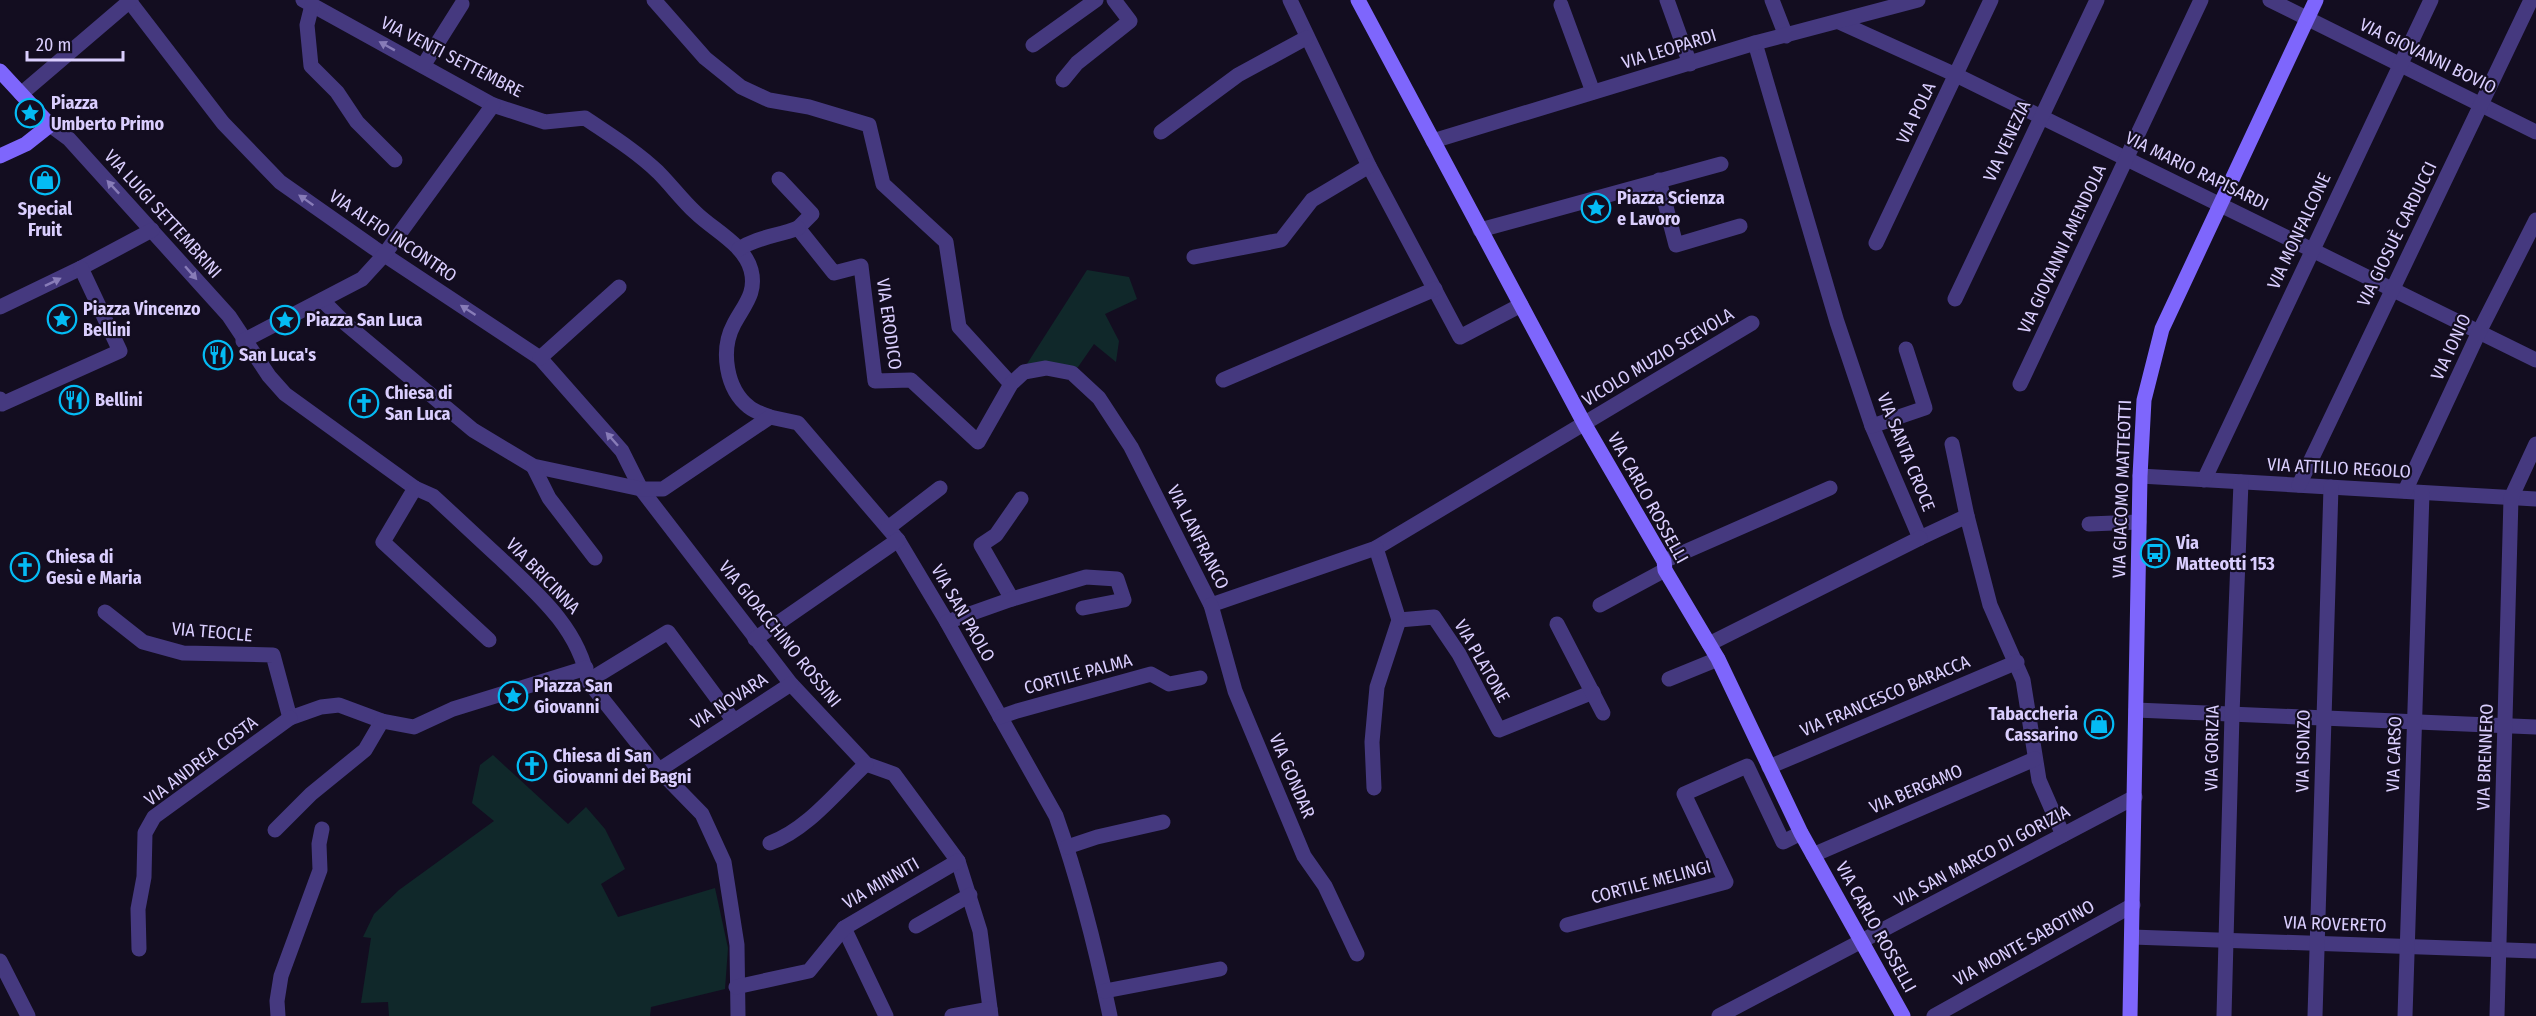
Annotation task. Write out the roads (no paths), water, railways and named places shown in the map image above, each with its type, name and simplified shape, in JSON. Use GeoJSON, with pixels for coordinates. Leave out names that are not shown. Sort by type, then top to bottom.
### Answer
{"type":"FeatureCollection","features":[{"type":"Feature","properties":{"kind":"street"},"geometry":{"type":"LineString","coordinates":[[654,0],[705,58],[741,87],[769,100],[809,107],[869,125],[883,183],[946,242],[959,327],[1011,384]]}},
{"type":"Feature","properties":{"kind":"street"},"geometry":{"type":"LineString","coordinates":[[1033,45],[1096,0]]}},
{"type":"Feature","properties":{"kind":"street"},"geometry":{"type":"LineString","coordinates":[[1063,80],[1077,63],[1130,21],[1114,0]]}},
{"type":"Feature","properties":{"kind":"street"},"geometry":{"type":"LineString","coordinates":[[1290,0],[1306,38],[1369,166],[1460,337],[1521,305]]}},
{"type":"Feature","properties":{"kind":"street","name":"VIA CARLO ROSSELLI"},"geometry":{"type":"LineString","coordinates":[[1358,0],[1585,425],[1718,659],[1801,833],[1903,1016]]}},
{"type":"Feature","properties":{"kind":"street"},"geometry":{"type":"LineString","coordinates":[[1667,0],[1690,64]]}},
{"type":"Feature","properties":{"kind":"street"},"geometry":{"type":"LineString","coordinates":[[1772,0],[1786,36]]}},
{"type":"Feature","properties":{"kind":"street","name":"VIA LEOPARDI"},"geometry":{"type":"LineString","coordinates":[[1433,141],[1755,43],[1839,22],[1879,5],[1918,0]]}},
{"type":"Feature","properties":{"kind":"street","name":"VIA POLA"},"geometry":{"type":"LineString","coordinates":[[1876,243],[1991,0]]}},
{"type":"Feature","properties":{"kind":"street","name":"VIA VENEZIA"},"geometry":{"type":"LineString","coordinates":[[1955,299],[2097,0]]}},
{"type":"Feature","properties":{"kind":"street","name":"VIA GIOVANNI AMENDOLA"},"geometry":{"type":"LineString","coordinates":[[2020,384],[2201,0]]}},
{"type":"Feature","properties":{"kind":"street","name":"VIA GIOVANNI BOVIO"},"geometry":{"type":"LineString","coordinates":[[2270,0],[2536,132]]}},
{"type":"Feature","properties":{"kind":"street","name":"VIA GIACOMO MATTEOTTI"},"geometry":{"type":"LineString","coordinates":[[2130,1016],[2140,476],[2144,400],[2162,329],[2316,0]]}},
{"type":"Feature","properties":{"kind":"street","name":"VIA MONFALCONE"},"geometry":{"type":"LineString","coordinates":[[2204,480],[2432,0]]}},
{"type":"Feature","properties":{"kind":"street","name":"VIA GIOSUÈ CARDUCCI"},"geometry":{"type":"LineString","coordinates":[[2299,485],[2531,0]]}},
{"type":"Feature","properties":{"kind":"street"},"geometry":{"type":"LineString","coordinates":[[21,94],[131,1]]}},
{"type":"Feature","properties":{"kind":"street","name":"VIA ALFIO INCONTRO"},"geometry":{"type":"LineString","coordinates":[[131,1],[223,123],[280,182],[384,255],[540,358],[622,451],[641,489]]}},
{"type":"Feature","properties":{"kind":"street"},"geometry":{"type":"LineString","coordinates":[[307,2],[312,66],[337,92],[357,122],[396,160]]}},
{"type":"Feature","properties":{"kind":"street","name":"VIA VENTI SETTEMBRE"},"geometry":{"type":"LineString","coordinates":[[307,2],[493,105],[545,122],[585,118],[656,171],[696,214],[739,249],[750,267],[753,281],[751,297],[733,325],[727,341],[726,362],[731,382],[738,396],[750,408],[770,417]]}},
{"type":"Feature","properties":{"kind":"street"},"geometry":{"type":"LineString","coordinates":[[423,66],[462,4]]}},
{"type":"Feature","properties":{"kind":"street"},"geometry":{"type":"LineString","coordinates":[[1561,5],[1593,92]]}},
{"type":"Feature","properties":{"kind":"street","name":"VIA MARIO RAPISARDI"},"geometry":{"type":"LineString","coordinates":[[1839,22],[1956,75],[2536,360]]}},
{"type":"Feature","properties":{"kind":"street"},"geometry":{"type":"LineString","coordinates":[[1161,132],[1238,75],[1306,38]]}},
{"type":"Feature","properties":{"kind":"street","name":"VIA SANTA CROCE"},"geometry":{"type":"LineString","coordinates":[[1755,43],[1837,322],[1872,426],[1920,538],[1967,516]]}},
{"type":"Feature","properties":{"kind":"street"},"geometry":{"type":"LineString","coordinates":[[0,71],[50,125],[26,144],[0,156]]}},
{"type":"Feature","properties":{"kind":"street"},"geometry":{"type":"LineString","coordinates":[[243,341],[362,279],[384,255],[493,105]]}},
{"type":"Feature","properties":{"kind":"street","name":"VIA LUIGI SETTEMBRINI"},"geometry":{"type":"LineString","coordinates":[[50,125],[69,139],[229,316],[243,341]]}},
{"type":"Feature","properties":{"kind":"street"},"geometry":{"type":"LineString","coordinates":[[1480,230],[1721,164]]}},
{"type":"Feature","properties":{"kind":"street"},"geometry":{"type":"LineString","coordinates":[[1194,257],[1281,240],[1312,200],[1369,166]]}},
{"type":"Feature","properties":{"kind":"street"},"geometry":{"type":"LineString","coordinates":[[739,249],[754,239],[780,235],[798,228],[812,214],[778,179]]}},
{"type":"Feature","properties":{"kind":"street"},"geometry":{"type":"LineString","coordinates":[[1659,180],[1676,245],[1740,225]]}},
{"type":"Feature","properties":{"kind":"street","name":"VIA IONIO"},"geometry":{"type":"LineString","coordinates":[[2405,491],[2479,332],[2536,220]]}},
{"type":"Feature","properties":{"kind":"street","name":"VIA ERODICO"},"geometry":{"type":"LineString","coordinates":[[798,228],[834,273],[861,266],[875,381],[911,380],[978,442],[1011,384]]}},
{"type":"Feature","properties":{"kind":"street"},"geometry":{"type":"LineString","coordinates":[[0,307],[81,268],[152,230]]}},
{"type":"Feature","properties":{"kind":"street"},"geometry":{"type":"LineString","coordinates":[[0,399],[2,404],[120,351],[81,268]]}},
{"type":"Feature","properties":{"kind":"street"},"geometry":{"type":"LineString","coordinates":[[540,358],[619,287]]}},
{"type":"Feature","properties":{"kind":"street"},"geometry":{"type":"LineString","coordinates":[[1223,380],[1435,289]]}},
{"type":"Feature","properties":{"kind":"street"},"geometry":{"type":"LineString","coordinates":[[321,300],[346,324],[473,430],[533,466],[641,489],[663,489],[770,417]]}},
{"type":"Feature","properties":{"kind":"street","name":"VICOLO MUZIO SCEVOLA"},"geometry":{"type":"LineString","coordinates":[[1585,425],[1752,323]]}},
{"type":"Feature","properties":{"kind":"street","name":"VIA BRICINNA"},"geometry":{"type":"LineString","coordinates":[[243,341],[268,376],[285,394],[415,488],[433,496],[541,597],[567,627],[587,675],[659,770],[702,814],[724,862],[737,945],[738,1016]]}},
{"type":"Feature","properties":{"kind":"street"},"geometry":{"type":"LineString","coordinates":[[1872,426],[1925,408],[1906,349]]}},
{"type":"Feature","properties":{"kind":"street","name":"VIA LANFRANCO"},"geometry":{"type":"LineString","coordinates":[[1011,384],[1024,372],[1046,368],[1071,373],[1100,398],[1131,447],[1211,605],[1376,548],[1585,425]]}},
{"type":"Feature","properties":{"kind":"street","name":"VIA SAN PAOLO"},"geometry":{"type":"LineString","coordinates":[[770,417],[798,423],[893,534],[947,622],[1056,816],[1067,848],[1110,1016]]}},
{"type":"Feature","properties":{"kind":"street"},"geometry":{"type":"LineString","coordinates":[[1952,444],[1967,516],[1990,605],[2023,680],[2039,780],[2063,835]]}},
{"type":"Feature","properties":{"kind":"street"},"geometry":{"type":"LineString","coordinates":[[2511,498],[2536,444]]}},
{"type":"Feature","properties":{"kind":"street"},"geometry":{"type":"LineString","coordinates":[[533,466],[549,498],[595,558]]}},
{"type":"Feature","properties":{"kind":"street","name":"VIA ATTILIO REGOLO"},"geometry":{"type":"LineString","coordinates":[[2140,476],[2536,500]]}},
{"type":"Feature","properties":{"kind":"street","name":"VIA GORIZIA"},"geometry":{"type":"LineString","coordinates":[[2224,1016],[2241,482]]}},
{"type":"Feature","properties":{"kind":"street","name":"VIA ISONZO"},"geometry":{"type":"LineString","coordinates":[[2315,1016],[2331,487]]}},
{"type":"Feature","properties":{"kind":"street"},"geometry":{"type":"LineString","coordinates":[[415,488],[383,542],[489,640]]}},
{"type":"Feature","properties":{"kind":"street"},"geometry":{"type":"LineString","coordinates":[[755,639],[893,534],[940,488]]}},
{"type":"Feature","properties":{"kind":"street"},"geometry":{"type":"LineString","coordinates":[[1600,605],[1665,566],[1830,488]]}},
{"type":"Feature","properties":{"kind":"street","name":"VIA GIOACCHINO ROSSINI"},"geometry":{"type":"LineString","coordinates":[[641,489],[791,684],[866,764],[894,774],[958,861],[980,931],[991,1013]]}},
{"type":"Feature","properties":{"kind":"street","name":"VIA CARSO"},"geometry":{"type":"LineString","coordinates":[[2405,1016],[2422,492]]}},
{"type":"Feature","properties":{"kind":"street","name":"VIA BRENNERO"},"geometry":{"type":"LineString","coordinates":[[2497,1016],[2511,498]]}},
{"type":"Feature","properties":{"kind":"street"},"geometry":{"type":"LineString","coordinates":[[1012,599],[981,545],[996,535],[1021,499]]}},
{"type":"Feature","properties":{"kind":"street"},"geometry":{"type":"LineString","coordinates":[[2089,524],[2139,522]]}},
{"type":"Feature","properties":{"kind":"street"},"geometry":{"type":"LineString","coordinates":[[1709,644],[1920,538]]}},
{"type":"Feature","properties":{"kind":"street"},"geometry":{"type":"LineString","coordinates":[[1374,788],[1372,742],[1377,687],[1400,620],[1376,548]]}},
{"type":"Feature","properties":{"kind":"street"},"geometry":{"type":"LineString","coordinates":[[947,622],[1012,599],[1086,577],[1117,579],[1124,600],[1083,608]]}},
{"type":"Feature","properties":{"kind":"street","name":"VIA GONDAR"},"geometry":{"type":"LineString","coordinates":[[1211,605],[1235,691],[1304,856],[1325,886],[1357,954]]}},
{"type":"Feature","properties":{"kind":"street","name":"VIA TEOCLE"},"geometry":{"type":"LineString","coordinates":[[105,612],[143,642],[183,653],[273,655],[290,718]]}},
{"type":"Feature","properties":{"kind":"street","name":"VIA PLATONE"},"geometry":{"type":"LineString","coordinates":[[1400,620],[1434,617],[1459,654],[1499,729],[1593,692]]}},
{"type":"Feature","properties":{"kind":"street"},"geometry":{"type":"LineString","coordinates":[[1557,624],[1603,713]]}},
{"type":"Feature","properties":{"kind":"street"},"geometry":{"type":"LineString","coordinates":[[290,718],[321,707],[339,705],[382,721],[414,727],[453,709],[587,675],[668,632],[734,721]]}},
{"type":"Feature","properties":{"kind":"street"},"geometry":{"type":"LineString","coordinates":[[1669,679],[1718,659]]}},
{"type":"Feature","properties":{"kind":"street","name":"VIA FRANCESCO BARACCA"},"geometry":{"type":"LineString","coordinates":[[1769,767],[2017,662]]}},
{"type":"Feature","properties":{"kind":"street","name":"CORTILE PALMA"},"geometry":{"type":"LineString","coordinates":[[1000,717],[1151,674],[1168,684],[1200,678]]}},
{"type":"Feature","properties":{"kind":"street","name":"VIA NOVARA"},"geometry":{"type":"LineString","coordinates":[[659,770],[791,684]]}},
{"type":"Feature","properties":{"kind":"street"},"geometry":{"type":"LineString","coordinates":[[2136,710],[2536,727]]}},
{"type":"Feature","properties":{"kind":"street","name":"VIA ANDREA COSTA"},"geometry":{"type":"LineString","coordinates":[[139,949],[138,909],[144,876],[145,833],[154,817],[290,718]]}},
{"type":"Feature","properties":{"kind":"street"},"geometry":{"type":"LineString","coordinates":[[275,830],[311,794],[365,750],[382,721]]}},
{"type":"Feature","properties":{"kind":"street","name":"VIA BERGAMO"},"geometry":{"type":"LineString","coordinates":[[1813,855],[2035,759]]}},
{"type":"Feature","properties":{"kind":"street"},"geometry":{"type":"LineString","coordinates":[[770,843],[780,840],[809,819],[866,764]]}},
{"type":"Feature","properties":{"kind":"street","name":"CORTILE MELINGI"},"geometry":{"type":"LineString","coordinates":[[1567,925],[1726,882],[1684,794],[1747,766],[1783,842],[1801,833]]}},
{"type":"Feature","properties":{"kind":"street","name":"VIA SAN MARCO DI GORIZIA"},"geometry":{"type":"LineString","coordinates":[[1719,1016],[2135,797]]}},
{"type":"Feature","properties":{"kind":"street"},"geometry":{"type":"LineString","coordinates":[[1067,848],[1097,837],[1163,822]]}},
{"type":"Feature","properties":{"kind":"street"},"geometry":{"type":"LineString","coordinates":[[278,1016],[277,1001],[281,976],[320,870],[319,844],[322,829]]}},
{"type":"Feature","properties":{"kind":"street","name":"VIA MINNITI"},"geometry":{"type":"LineString","coordinates":[[736,987],[809,971],[844,927],[958,861]]}},
{"type":"Feature","properties":{"kind":"street"},"geometry":{"type":"LineString","coordinates":[[916,926],[970,895]]}},
{"type":"Feature","properties":{"kind":"street","name":"VIA MONTE SABOTINO"},"geometry":{"type":"LineString","coordinates":[[1934,1016],[2133,905]]}},
{"type":"Feature","properties":{"kind":"street"},"geometry":{"type":"LineString","coordinates":[[844,927],[886,1016]]}},
{"type":"Feature","properties":{"kind":"street","name":"VIA ROVERETO"},"geometry":{"type":"LineString","coordinates":[[2132,937],[2536,951]]}},
{"type":"Feature","properties":{"kind":"street"},"geometry":{"type":"LineString","coordinates":[[0,961],[28,1016]]}},
{"type":"Feature","properties":{"kind":"street"},"geometry":{"type":"LineString","coordinates":[[1105,991],[1221,969]]}},
{"type":"Feature","properties":{"kind":"street"},"geometry":{"type":"LineString","coordinates":[[952,1016],[991,1013]]}},
{"type":"Feature","properties":{"kind":"place","name":"Piazza Umberto Primo"},"geometry":{"type":"Point","coordinates":[30,113]}},
{"type":"Feature","properties":{"kind":"place","name":"Special Fruit"},"geometry":{"type":"Point","coordinates":[45,180]}},
{"type":"Feature","properties":{"kind":"place","name":"Piazza Scienza e Lavoro"},"geometry":{"type":"Point","coordinates":[1596,208]}},
{"type":"Feature","properties":{"kind":"place","name":"Piazza Vincenzo Bellini"},"geometry":{"type":"Point","coordinates":[62,319]}},
{"type":"Feature","properties":{"kind":"place","name":"Piazza San Luca"},"geometry":{"type":"Point","coordinates":[285,320]}},
{"type":"Feature","properties":{"kind":"place","name":"San Luca's"},"geometry":{"type":"Point","coordinates":[218,355]}},
{"type":"Feature","properties":{"kind":"place","name":"Bellini"},"geometry":{"type":"Point","coordinates":[74,400]}},
{"type":"Feature","properties":{"kind":"place","name":"Chiesa di San Luca"},"geometry":{"type":"Point","coordinates":[364,403]}},
{"type":"Feature","properties":{"kind":"place","name":"Via Matteotti 153"},"geometry":{"type":"Point","coordinates":[2155,553]}},
{"type":"Feature","properties":{"kind":"place","name":"Chiesa di Gesù e Maria"},"geometry":{"type":"Point","coordinates":[25,567]}},
{"type":"Feature","properties":{"kind":"place","name":"Piazza San Giovanni"},"geometry":{"type":"Point","coordinates":[513,696]}},
{"type":"Feature","properties":{"kind":"place","name":"Tabaccheria Cassarino"},"geometry":{"type":"Point","coordinates":[2099,724]}},
{"type":"Feature","properties":{"kind":"place","name":"Chiesa di San Giovanni dei Bagni"},"geometry":{"type":"Point","coordinates":[532,766]}}]}
